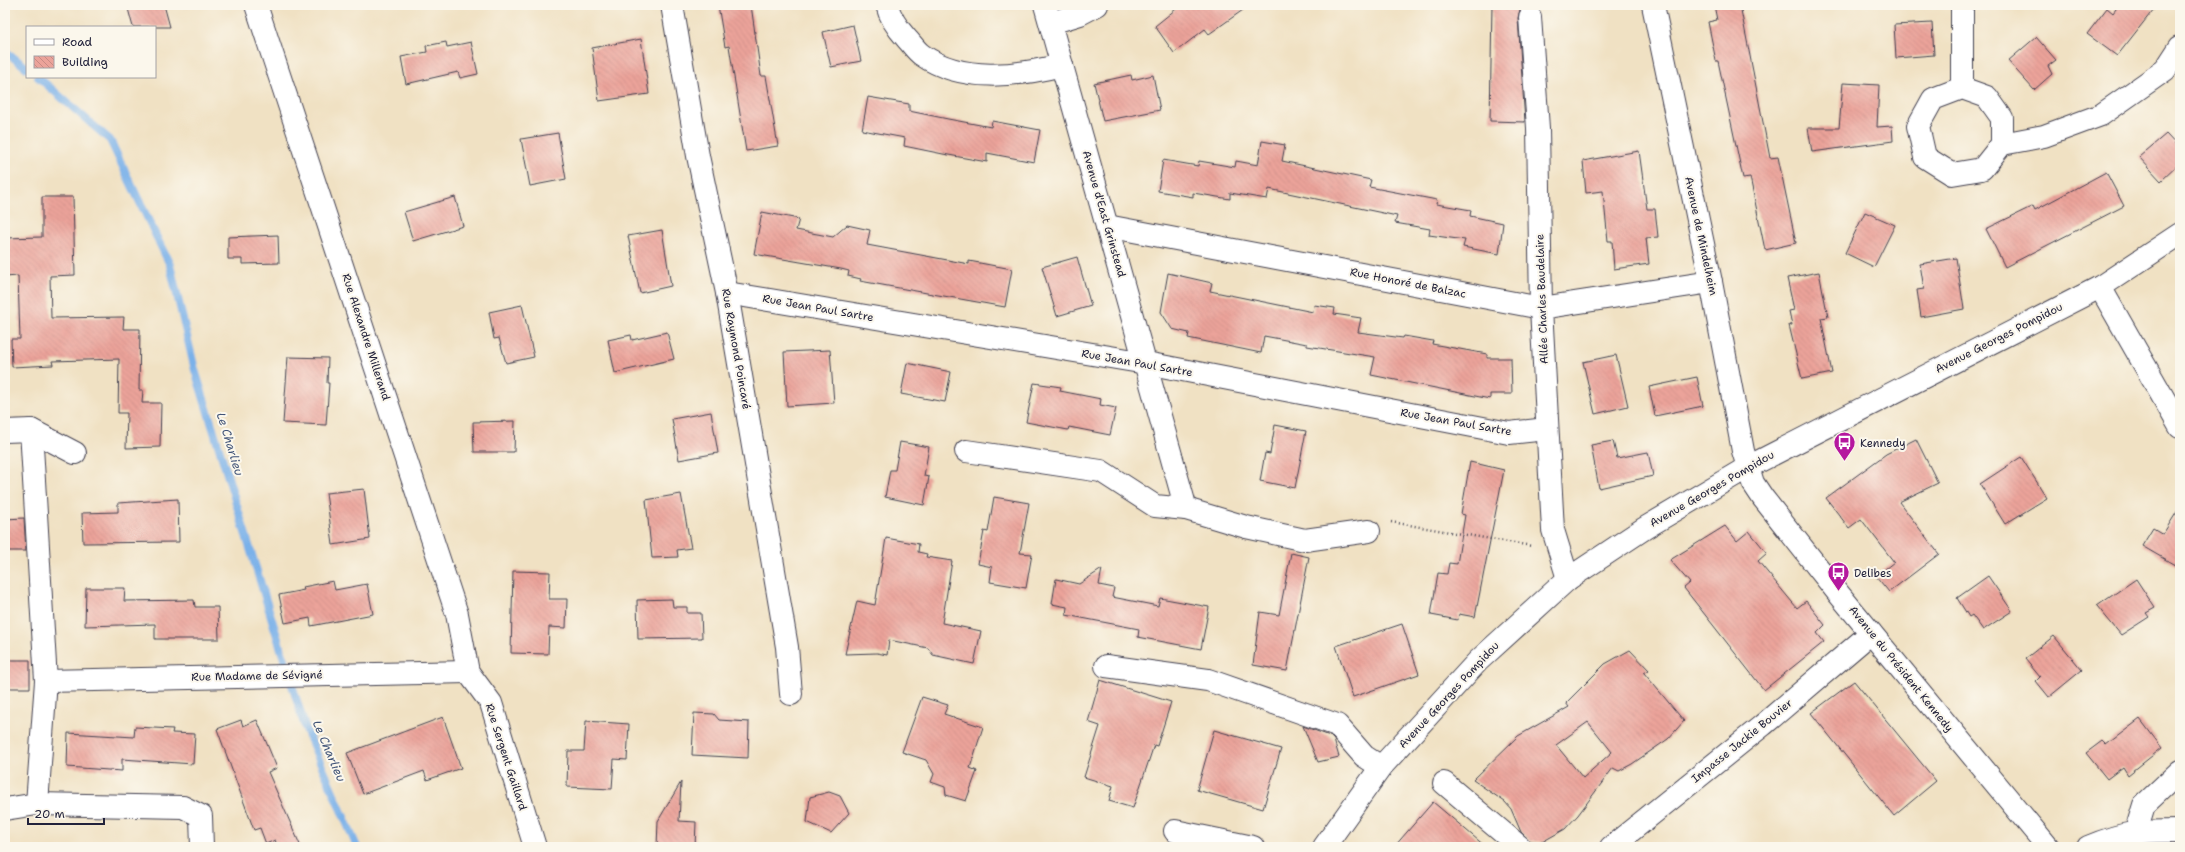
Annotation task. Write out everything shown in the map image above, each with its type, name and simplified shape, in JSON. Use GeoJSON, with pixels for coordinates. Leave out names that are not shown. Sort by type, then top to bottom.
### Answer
{"type":"FeatureCollection","features":[{"type":"Feature","properties":{"kind":"street","name":"Rue Alexandre Millerand"},"geometry":{"type":"LineString","coordinates":[[256,5],[457,614],[468,672]]}},
{"type":"Feature","properties":{"kind":"street","name":"Rue Raymond Poincaré"},"geometry":{"type":"LineString","coordinates":[[672,5],[698,156],[727,293],[787,647],[791,694]]}},
{"type":"Feature","properties":{"kind":"street"},"geometry":{"type":"LineString","coordinates":[[887,5],[889,13],[900,31],[921,54],[948,68],[977,75],[1035,72],[1062,66]]}},
{"type":"Feature","properties":{"kind":"street"},"geometry":{"type":"LineString","coordinates":[[1048,14],[1080,14],[1097,5]]}},
{"type":"Feature","properties":{"kind":"street","name":"Avenue de Mindelheim"},"geometry":{"type":"LineString","coordinates":[[1653,5],[1711,282],[1742,451],[1748,467]]}},
{"type":"Feature","properties":{"kind":"street"},"geometry":{"type":"LineString","coordinates":[[1962,5],[1962,88]]}},
{"type":"Feature","properties":{"kind":"street","name":"Avenue d'East Grinstead"},"geometry":{"type":"LineString","coordinates":[[1048,14],[1186,509]]}},
{"type":"Feature","properties":{"kind":"street","name":"Allée Charles Baudelaire"},"geometry":{"type":"LineString","coordinates":[[1530,17],[1538,128],[1541,308],[1553,530],[1568,579]]}},
{"type":"Feature","properties":{"kind":"street"},"geometry":{"type":"LineString","coordinates":[[2002,144],[2044,136],[2101,115],[2164,70],[2180,47]]}},
{"type":"Feature","properties":{"kind":"street"},"geometry":{"type":"LineString","coordinates":[[1962,88],[1987,97],[2002,118],[2002,144],[1982,169],[1952,174],[1926,156],[1918,126],[1933,99],[1962,88]]}},
{"type":"Feature","properties":{"kind":"street","name":"Rue Honoré de Balzac"},"geometry":{"type":"LineString","coordinates":[[1107,226],[1541,308],[1711,282]]}},
{"type":"Feature","properties":{"kind":"street","name":"Avenue Georges Pompidou"},"geometry":{"type":"LineString","coordinates":[[1324,847],[1381,767],[1478,661],[1568,579],[1646,528],[1748,467],[2100,287],[2180,234]]}},
{"type":"Feature","properties":{"kind":"street"},"geometry":{"type":"LineString","coordinates":[[2100,287],[2180,427]]}},
{"type":"Feature","properties":{"kind":"street","name":"Rue Jean Paul Sartre"},"geometry":{"type":"LineString","coordinates":[[727,293],[1146,363],[1509,433],[1547,429]]}},
{"type":"Feature","properties":{"kind":"street"},"geometry":{"type":"LineString","coordinates":[[31,430],[46,681],[37,804]]}},
{"type":"Feature","properties":{"kind":"street"},"geometry":{"type":"LineString","coordinates":[[5,431],[31,430],[75,453]]}},
{"type":"Feature","properties":{"kind":"street"},"geometry":{"type":"LineString","coordinates":[[966,450],[1101,471],[1155,506],[1186,509],[1246,527],[1305,540],[1369,531]]}},
{"type":"Feature","properties":{"kind":"street","name":"Avenue du Président Kennedy"},"geometry":{"type":"LineString","coordinates":[[1748,467],[1753,483],[1763,498],[1871,633],[2048,847]]}},
{"type":"Feature","properties":{"kind":"street","name":"Impasse Jackie Bouvier"},"geometry":{"type":"LineString","coordinates":[[1611,847],[1763,725],[1871,633]]}},
{"type":"Feature","properties":{"kind":"street"},"geometry":{"type":"LineString","coordinates":[[1106,666],[1208,680],[1337,725],[1364,756],[1381,767]]}},
{"type":"Feature","properties":{"kind":"street","name":"Rue Madame de Sévigné"},"geometry":{"type":"LineString","coordinates":[[46,681],[468,672]]}},
{"type":"Feature","properties":{"kind":"street","name":"Rue Sergent Gaillard"},"geometry":{"type":"LineString","coordinates":[[468,672],[491,703],[535,847]]}},
{"type":"Feature","properties":{"kind":"street"},"geometry":{"type":"LineString","coordinates":[[2136,831],[2144,805],[2180,771]]}},
{"type":"Feature","properties":{"kind":"street"},"geometry":{"type":"LineString","coordinates":[[1444,783],[1520,847]]}},
{"type":"Feature","properties":{"kind":"street"},"geometry":{"type":"LineString","coordinates":[[5,809],[37,804],[183,807],[201,816],[202,847]]}},
{"type":"Feature","properties":{"kind":"street"},"geometry":{"type":"LineString","coordinates":[[1175,831],[1253,847]]}},
{"type":"Feature","properties":{"kind":"street"},"geometry":{"type":"LineString","coordinates":[[2088,847],[2122,834],[2136,831],[2180,831]]}},
{"type":"Feature","properties":{"kind":"path"},"geometry":{"type":"LineString","coordinates":[[1369,531],[1379,520],[1560,551]]}},
{"type":"Feature","properties":{"kind":"building"},"geometry":{"type":"Polygon","coordinates":[[[127,5],[164,5],[170,27],[133,26],[127,5]]]}},
{"type":"Feature","properties":{"kind":"building"},"geometry":{"type":"Polygon","coordinates":[[[718,5],[751,5],[761,76],[766,76],[778,146],[746,151],[729,46],[725,47],[718,5]]]}},
{"type":"Feature","properties":{"kind":"building"},"geometry":{"type":"Polygon","coordinates":[[[1181,5],[1250,5],[1209,34],[1205,29],[1174,53],[1155,26],[1181,5]]]}},
{"type":"Feature","properties":{"kind":"building"},"geometry":{"type":"Polygon","coordinates":[[[1492,5],[1521,5],[1518,18],[1525,122],[1490,121],[1492,5]]]}},
{"type":"Feature","properties":{"kind":"building"},"geometry":{"type":"Polygon","coordinates":[[[1714,5],[1740,5],[1770,158],[1778,157],[1796,243],[1765,250],[1750,177],[1743,178],[1718,61],[1716,61],[1708,22],[1717,20],[1714,5]]]}},
{"type":"Feature","properties":{"kind":"building"},"geometry":{"type":"Polygon","coordinates":[[[2119,5],[2138,5],[2154,9],[2117,56],[2087,34],[2107,8],[2113,13],[2119,5]]]}},
{"type":"Feature","properties":{"kind":"building"},"geometry":{"type":"Polygon","coordinates":[[[1932,23],[1934,55],[1896,58],[1894,25],[1932,23]]]}},
{"type":"Feature","properties":{"kind":"building"},"geometry":{"type":"Polygon","coordinates":[[[853,25],[861,61],[831,67],[823,32],[853,25]]]}},
{"type":"Feature","properties":{"kind":"building"},"geometry":{"type":"Polygon","coordinates":[[[2036,37],[2056,60],[2048,66],[2052,74],[2034,90],[2008,61],[2036,37]]]}},
{"type":"Feature","properties":{"kind":"building"},"geometry":{"type":"Polygon","coordinates":[[[641,39],[649,94],[599,101],[592,48],[641,39]]]}},
{"type":"Feature","properties":{"kind":"building"},"geometry":{"type":"Polygon","coordinates":[[[446,42],[447,47],[471,42],[478,74],[460,78],[458,72],[406,84],[401,57],[427,52],[426,46],[446,42]]]}},
{"type":"Feature","properties":{"kind":"building"},"geometry":{"type":"Polygon","coordinates":[[[1131,75],[1132,80],[1153,75],[1160,110],[1103,121],[1094,83],[1131,75]]]}},
{"type":"Feature","properties":{"kind":"building"},"geometry":{"type":"Polygon","coordinates":[[[1843,83],[1879,85],[1877,127],[1892,126],[1893,141],[1812,152],[1808,128],[1839,128],[1843,83]]]}},
{"type":"Feature","properties":{"kind":"building"},"geometry":{"type":"Polygon","coordinates":[[[868,97],[909,104],[909,111],[948,119],[991,127],[992,121],[1040,130],[1034,162],[987,153],[987,162],[943,154],[904,146],[905,138],[862,130],[868,97]]]}},
{"type":"Feature","properties":{"kind":"building"},"geometry":{"type":"Polygon","coordinates":[[[558,133],[566,179],[530,186],[521,139],[558,133]]]}},
{"type":"Feature","properties":{"kind":"building"},"geometry":{"type":"Polygon","coordinates":[[[2166,134],[2180,149],[2180,163],[2161,181],[2139,157],[2166,134]]]}},
{"type":"Feature","properties":{"kind":"building"},"geometry":{"type":"Polygon","coordinates":[[[1262,141],[1285,145],[1282,161],[1371,180],[1369,187],[1437,200],[1436,204],[1471,210],[1470,216],[1503,223],[1499,254],[1463,247],[1465,240],[1429,235],[1430,229],[1395,223],[1397,216],[1269,189],[1267,199],[1230,193],[1230,199],[1193,193],[1193,197],[1158,191],[1163,160],[1198,166],[1199,161],[1235,167],[1236,161],[1258,165],[1262,141]]]}},
{"type":"Feature","properties":{"kind":"building"},"geometry":{"type":"Polygon","coordinates":[[[1639,151],[1647,209],[1655,209],[1658,237],[1646,238],[1649,264],[1614,269],[1612,241],[1608,241],[1603,191],[1586,193],[1583,161],[1639,151]]]}},
{"type":"Feature","properties":{"kind":"building"},"geometry":{"type":"Polygon","coordinates":[[[2106,172],[2124,206],[2005,267],[1986,229],[2033,206],[2035,210],[2106,172]]]}},
{"type":"Feature","properties":{"kind":"building"},"geometry":{"type":"Polygon","coordinates":[[[42,197],[73,197],[75,275],[50,276],[51,318],[124,317],[123,329],[140,329],[139,390],[143,390],[142,403],[161,403],[160,447],[126,448],[127,413],[118,413],[119,359],[52,361],[53,365],[12,367],[11,339],[20,339],[18,276],[5,277],[5,238],[42,237],[42,197]]]}},
{"type":"Feature","properties":{"kind":"building"},"geometry":{"type":"Polygon","coordinates":[[[455,197],[463,226],[413,241],[404,212],[455,197]]]}},
{"type":"Feature","properties":{"kind":"building"},"geometry":{"type":"Polygon","coordinates":[[[762,212],[799,219],[796,230],[833,237],[847,225],[870,230],[867,245],[969,264],[969,261],[1012,269],[1005,307],[860,281],[861,279],[848,276],[849,271],[754,254],[762,212]]]}},
{"type":"Feature","properties":{"kind":"building"},"geometry":{"type":"Polygon","coordinates":[[[1865,212],[1895,225],[1874,267],[1845,253],[1865,212]]]}},
{"type":"Feature","properties":{"kind":"building"},"geometry":{"type":"Polygon","coordinates":[[[662,230],[671,286],[640,293],[628,236],[662,230]]]}},
{"type":"Feature","properties":{"kind":"building"},"geometry":{"type":"Polygon","coordinates":[[[278,235],[279,263],[242,264],[242,259],[228,259],[228,237],[278,235]]]}},
{"type":"Feature","properties":{"kind":"building"},"geometry":{"type":"Polygon","coordinates":[[[1077,257],[1091,306],[1057,316],[1042,267],[1077,257]]]}},
{"type":"Feature","properties":{"kind":"building"},"geometry":{"type":"Polygon","coordinates":[[[1956,258],[1964,309],[1921,317],[1917,290],[1924,289],[1920,264],[1956,258]]]}},
{"type":"Feature","properties":{"kind":"building"},"geometry":{"type":"Polygon","coordinates":[[[1819,272],[1828,317],[1821,318],[1832,373],[1802,379],[1789,325],[1792,325],[1789,311],[1794,310],[1787,278],[1819,272]]]}},
{"type":"Feature","properties":{"kind":"building"},"geometry":{"type":"Polygon","coordinates":[[[1168,273],[1212,283],[1210,291],[1313,312],[1314,305],[1335,308],[1334,314],[1361,318],[1358,332],[1403,338],[1404,336],[1433,341],[1432,344],[1487,354],[1487,358],[1511,358],[1512,394],[1490,394],[1490,399],[1371,375],[1375,357],[1307,346],[1307,344],[1264,336],[1261,353],[1188,338],[1189,333],[1172,329],[1161,312],[1168,273]]]}},
{"type":"Feature","properties":{"kind":"building"},"geometry":{"type":"Polygon","coordinates":[[[522,305],[534,357],[506,363],[499,338],[494,339],[489,312],[522,305]]]}},
{"type":"Feature","properties":{"kind":"building"},"geometry":{"type":"Polygon","coordinates":[[[667,332],[674,359],[615,373],[608,340],[631,335],[632,340],[667,332]]]}},
{"type":"Feature","properties":{"kind":"building"},"geometry":{"type":"Polygon","coordinates":[[[830,350],[834,403],[787,406],[784,352],[830,350]]]}},
{"type":"Feature","properties":{"kind":"building"},"geometry":{"type":"Polygon","coordinates":[[[1616,355],[1628,406],[1595,414],[1583,362],[1616,355]]]}},
{"type":"Feature","properties":{"kind":"building"},"geometry":{"type":"Polygon","coordinates":[[[288,357],[328,358],[327,383],[329,383],[326,425],[283,423],[288,357]]]}},
{"type":"Feature","properties":{"kind":"building"},"geometry":{"type":"Polygon","coordinates":[[[907,363],[951,372],[945,402],[901,394],[907,363]]]}},
{"type":"Feature","properties":{"kind":"building"},"geometry":{"type":"Polygon","coordinates":[[[1697,377],[1703,406],[1655,416],[1649,387],[1697,377]]]}},
{"type":"Feature","properties":{"kind":"building"},"geometry":{"type":"Polygon","coordinates":[[[1034,383],[1061,387],[1060,391],[1101,399],[1100,405],[1116,408],[1110,435],[1069,427],[1068,430],[1026,422],[1034,383]]]}},
{"type":"Feature","properties":{"kind":"building"},"geometry":{"type":"Polygon","coordinates":[[[711,412],[718,453],[679,460],[672,419],[711,412]]]}},
{"type":"Feature","properties":{"kind":"building"},"geometry":{"type":"Polygon","coordinates":[[[515,421],[514,452],[474,452],[473,422],[515,421]]]}},
{"type":"Feature","properties":{"kind":"building"},"geometry":{"type":"Polygon","coordinates":[[[1275,425],[1306,431],[1295,488],[1260,481],[1265,453],[1270,454],[1275,425]]]}},
{"type":"Feature","properties":{"kind":"building"},"geometry":{"type":"Polygon","coordinates":[[[1916,439],[1938,483],[1899,502],[1939,554],[1889,592],[1876,576],[1894,562],[1861,519],[1849,528],[1826,498],[1886,454],[1916,439]]]}},
{"type":"Feature","properties":{"kind":"building"},"geometry":{"type":"Polygon","coordinates":[[[1613,441],[1617,458],[1648,452],[1653,476],[1599,488],[1591,445],[1613,441]]]}},
{"type":"Feature","properties":{"kind":"building"},"geometry":{"type":"Polygon","coordinates":[[[900,442],[929,447],[924,476],[929,477],[924,505],[885,497],[890,470],[895,470],[900,442]]]}},
{"type":"Feature","properties":{"kind":"building"},"geometry":{"type":"Polygon","coordinates":[[[2021,457],[2047,498],[2005,524],[1980,484],[2021,457]]]}},
{"type":"Feature","properties":{"kind":"building"},"geometry":{"type":"Polygon","coordinates":[[[1470,462],[1504,470],[1475,617],[1459,614],[1458,620],[1431,615],[1438,573],[1447,574],[1449,563],[1457,564],[1465,515],[1461,514],[1470,462]]]}},
{"type":"Feature","properties":{"kind":"building"},"geometry":{"type":"Polygon","coordinates":[[[364,489],[370,539],[333,545],[326,493],[364,489]]]}},
{"type":"Feature","properties":{"kind":"building"},"geometry":{"type":"Polygon","coordinates":[[[681,494],[691,548],[677,550],[678,557],[652,558],[646,500],[681,494]]]}},
{"type":"Feature","properties":{"kind":"building"},"geometry":{"type":"Polygon","coordinates":[[[994,497],[1029,503],[1020,553],[1032,554],[1026,588],[990,582],[992,567],[978,564],[984,531],[988,532],[994,497]]]}},
{"type":"Feature","properties":{"kind":"building"},"geometry":{"type":"Polygon","coordinates":[[[178,499],[179,542],[83,543],[82,513],[118,512],[118,503],[178,499]]]}},
{"type":"Feature","properties":{"kind":"building"},"geometry":{"type":"Polygon","coordinates":[[[2180,507],[2180,568],[2142,546],[2153,528],[2163,534],[2180,507]]]}},
{"type":"Feature","properties":{"kind":"building"},"geometry":{"type":"Polygon","coordinates":[[[24,518],[26,551],[5,551],[5,519],[24,518]]]}},
{"type":"Feature","properties":{"kind":"building"},"geometry":{"type":"Polygon","coordinates":[[[1725,526],[1737,541],[1749,531],[1767,553],[1758,561],[1797,608],[1806,601],[1825,625],[1817,633],[1824,642],[1764,690],[1684,588],[1690,583],[1670,560],[1725,526]]]}},
{"type":"Feature","properties":{"kind":"building"},"geometry":{"type":"Polygon","coordinates":[[[886,538],[919,544],[918,552],[927,554],[926,557],[952,561],[942,623],[981,631],[974,664],[933,655],[928,648],[889,640],[887,655],[877,653],[845,654],[857,601],[875,605],[886,538]]]}},
{"type":"Feature","properties":{"kind":"building"},"geometry":{"type":"Polygon","coordinates":[[[1291,553],[1309,557],[1287,671],[1253,665],[1260,612],[1279,615],[1291,553]]]}},
{"type":"Feature","properties":{"kind":"building"},"geometry":{"type":"Polygon","coordinates":[[[1102,569],[1099,585],[1114,588],[1112,597],[1158,606],[1160,598],[1209,607],[1201,649],[1138,637],[1139,629],[1066,615],[1067,607],[1052,604],[1056,579],[1079,584],[1102,569]]]}},
{"type":"Feature","properties":{"kind":"building"},"geometry":{"type":"Polygon","coordinates":[[[513,571],[550,572],[549,599],[567,599],[566,628],[549,627],[548,654],[511,653],[513,571]]]}},
{"type":"Feature","properties":{"kind":"building"},"geometry":{"type":"Polygon","coordinates":[[[1988,576],[2012,611],[1983,630],[1972,615],[1969,617],[1957,598],[1988,576]]]}},
{"type":"Feature","properties":{"kind":"building"},"geometry":{"type":"Polygon","coordinates":[[[2136,579],[2155,608],[2146,613],[2149,617],[2121,635],[2097,606],[2136,579]]]}},
{"type":"Feature","properties":{"kind":"building"},"geometry":{"type":"Polygon","coordinates":[[[333,581],[335,590],[367,584],[373,614],[311,626],[310,618],[285,623],[279,595],[304,590],[303,587],[333,581]]]}},
{"type":"Feature","properties":{"kind":"building"},"geometry":{"type":"Polygon","coordinates":[[[86,588],[125,588],[124,601],[194,600],[195,607],[218,607],[219,639],[155,639],[155,624],[85,626],[86,588]]]}},
{"type":"Feature","properties":{"kind":"building"},"geometry":{"type":"Polygon","coordinates":[[[672,599],[673,607],[687,607],[687,613],[701,613],[702,638],[638,639],[637,600],[672,599]]]}},
{"type":"Feature","properties":{"kind":"building"},"geometry":{"type":"Polygon","coordinates":[[[1402,624],[1419,674],[1353,697],[1336,646],[1402,624]]]}},
{"type":"Feature","properties":{"kind":"building"},"geometry":{"type":"Polygon","coordinates":[[[2054,636],[2082,670],[2049,697],[2036,681],[2040,677],[2025,659],[2054,636]]]}},
{"type":"Feature","properties":{"kind":"building"},"geometry":{"type":"Polygon","coordinates":[[[1630,650],[1649,670],[1644,673],[1684,721],[1668,739],[1632,764],[1619,771],[1613,768],[1578,815],[1565,829],[1542,842],[1530,841],[1521,832],[1511,809],[1505,802],[1473,780],[1518,736],[1569,707],[1566,703],[1605,664],[1630,650]],[[1588,722],[1556,745],[1583,778],[1612,752],[1588,722]]]}},
{"type":"Feature","properties":{"kind":"building"},"geometry":{"type":"Polygon","coordinates":[[[5,660],[30,660],[30,688],[9,688],[8,678],[5,675],[5,660]]]}},
{"type":"Feature","properties":{"kind":"building"},"geometry":{"type":"Polygon","coordinates":[[[1100,680],[1171,702],[1157,746],[1154,745],[1133,808],[1109,801],[1113,786],[1084,777],[1100,726],[1088,722],[1100,680]]]}},
{"type":"Feature","properties":{"kind":"building"},"geometry":{"type":"Polygon","coordinates":[[[1854,681],[1936,781],[1894,816],[1811,713],[1854,681]]]}},
{"type":"Feature","properties":{"kind":"building"},"geometry":{"type":"Polygon","coordinates":[[[922,697],[948,705],[944,714],[983,727],[970,768],[977,771],[966,801],[946,795],[945,787],[931,782],[934,774],[926,760],[902,752],[922,697]]]}},
{"type":"Feature","properties":{"kind":"building"},"geometry":{"type":"Polygon","coordinates":[[[694,713],[714,714],[719,720],[749,722],[748,758],[692,755],[694,713]]]}},
{"type":"Feature","properties":{"kind":"building"},"geometry":{"type":"Polygon","coordinates":[[[443,717],[461,768],[427,780],[424,771],[363,794],[347,753],[443,717]]]}},
{"type":"Feature","properties":{"kind":"building"},"geometry":{"type":"Polygon","coordinates":[[[2140,719],[2162,748],[2128,775],[2123,767],[2107,779],[2086,753],[2102,741],[2106,745],[2140,719]]]}},
{"type":"Feature","properties":{"kind":"building"},"geometry":{"type":"Polygon","coordinates":[[[241,720],[243,726],[257,720],[277,768],[268,772],[301,847],[278,847],[275,840],[266,844],[260,828],[254,830],[217,729],[241,720]]]}},
{"type":"Feature","properties":{"kind":"building"},"geometry":{"type":"Polygon","coordinates":[[[586,721],[629,724],[627,760],[614,759],[612,789],[567,787],[568,751],[584,751],[586,721]]]}},
{"type":"Feature","properties":{"kind":"building"},"geometry":{"type":"Polygon","coordinates":[[[1303,726],[1330,736],[1334,740],[1339,757],[1318,762],[1303,726]]]}},
{"type":"Feature","properties":{"kind":"building"},"geometry":{"type":"Polygon","coordinates":[[[135,727],[173,729],[172,733],[195,734],[193,764],[122,759],[122,771],[67,767],[68,733],[134,737],[135,727]]]}},
{"type":"Feature","properties":{"kind":"building"},"geometry":{"type":"Polygon","coordinates":[[[1214,730],[1281,749],[1263,809],[1197,790],[1214,730]]]}},
{"type":"Feature","properties":{"kind":"building"},"geometry":{"type":"Polygon","coordinates":[[[681,782],[679,821],[696,822],[695,847],[657,847],[658,821],[681,782]]]}},
{"type":"Feature","properties":{"kind":"building"},"geometry":{"type":"Polygon","coordinates":[[[829,792],[840,796],[849,813],[831,833],[807,822],[810,797],[829,792]]]}},
{"type":"Feature","properties":{"kind":"building"},"geometry":{"type":"Polygon","coordinates":[[[1433,802],[1452,818],[1486,847],[1394,847],[1433,802]]]}},
{"type":"Feature","properties":{"kind":"waterway","name":"Le Charlieu"},"geometry":{"type":"LineString","coordinates":[[5,51],[26,67]]}},
{"type":"Feature","properties":{"kind":"waterway","name":"Le Charlieu"},"geometry":{"type":"LineString","coordinates":[[39,78],[110,140],[170,265],[195,370],[305,727],[357,847]]}},
{"type":"Feature","properties":{"kind":"place","name":"Kennedy"},"geometry":{"type":"Point","coordinates":[1845,462]}},
{"type":"Feature","properties":{"kind":"place","name":"Delibes"},"geometry":{"type":"Point","coordinates":[1838,592]}}]}
